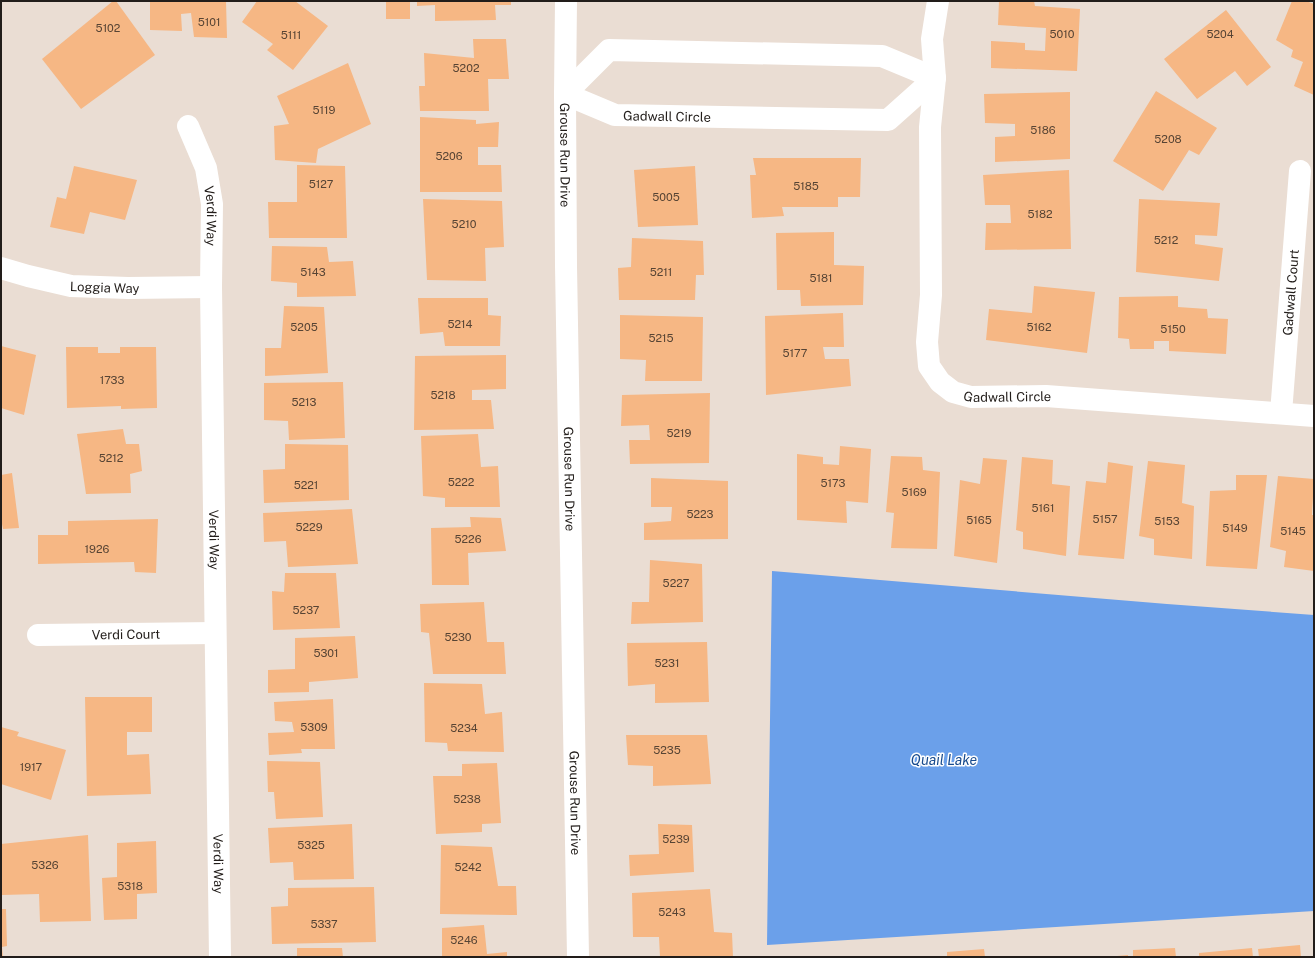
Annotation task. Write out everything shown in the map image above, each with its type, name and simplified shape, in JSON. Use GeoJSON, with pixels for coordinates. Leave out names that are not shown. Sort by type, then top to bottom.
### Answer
{"type":"FeatureCollection","features":[{"type":"Feature","properties":{"kind":"street","name":"Grouse Run Drive"},"geometry":{"type":"LineString","coordinates":[[566,1],[566,266],[578,957]]}},
{"type":"Feature","properties":{"kind":"street","name":"Gadwall Circle"},"geometry":{"type":"LineString","coordinates":[[938,1],[932,39],[935,78],[930,127],[931,295],[927,342],[929,366],[940,382],[953,392],[972,397],[1046,396],[1314,416]]}},
{"type":"Feature","properties":{"kind":"street"},"geometry":{"type":"LineString","coordinates":[[565,94],[610,50],[882,56],[935,78]]}},
{"type":"Feature","properties":{"kind":"street","name":"Gadwall Circle"},"geometry":{"type":"LineString","coordinates":[[565,94],[615,115],[888,120],[935,78]]}},
{"type":"Feature","properties":{"kind":"street","name":"Verdi Way"},"geometry":{"type":"LineString","coordinates":[[188,126],[206,168],[212,204],[211,287],[220,957]]}},
{"type":"Feature","properties":{"kind":"street","name":"Gadwall Court"},"geometry":{"type":"LineString","coordinates":[[1281,413],[1300,171]]}},
{"type":"Feature","properties":{"kind":"street","name":"Loggia Way"},"geometry":{"type":"LineString","coordinates":[[1,268],[71,286],[128,288],[211,287]]}},
{"type":"Feature","properties":{"kind":"street","name":"Verdi Court"},"geometry":{"type":"LineString","coordinates":[[38,635],[215,633]]}},
{"type":"Feature","properties":{"kind":"water","name":"Quail Lake"},"geometry":{"type":"Polygon","coordinates":[[[772,571],[1314,615],[1314,911],[767,945],[772,571]]]}},
{"type":"Feature","properties":{"kind":"building"},"geometry":{"type":"Polygon","coordinates":[[[113,1],[116,1],[155,55],[81,109],[42,59],[113,1]]]}},
{"type":"Feature","properties":{"kind":"building"},"geometry":{"type":"Polygon","coordinates":[[[150,1],[226,1],[227,38],[194,37],[191,13],[181,14],[182,31],[150,30],[150,1]]]}},
{"type":"Feature","properties":{"kind":"building"},"geometry":{"type":"Polygon","coordinates":[[[257,1],[295,1],[328,26],[293,70],[267,50],[273,44],[242,22],[257,1]]]}},
{"type":"Feature","properties":{"kind":"building"},"geometry":{"type":"Polygon","coordinates":[[[386,1],[410,1],[410,19],[386,19],[386,1]]]}},
{"type":"Feature","properties":{"kind":"building"},"geometry":{"type":"Polygon","coordinates":[[[417,1],[511,1],[511,5],[495,5],[496,20],[435,21],[435,5],[417,6],[417,1]]]}},
{"type":"Feature","properties":{"kind":"building"},"geometry":{"type":"Polygon","coordinates":[[[999,1],[1034,1],[1035,6],[1080,9],[1077,71],[991,68],[991,41],[1025,43],[1025,50],[1045,51],[1046,28],[998,25],[999,1]]]}},
{"type":"Feature","properties":{"kind":"building"},"geometry":{"type":"Polygon","coordinates":[[[1292,1],[1306,1],[1314,4],[1314,95],[1294,86],[1303,62],[1291,57],[1293,50],[1276,40],[1292,1]]]}},
{"type":"Feature","properties":{"kind":"building"},"geometry":{"type":"Polygon","coordinates":[[[1226,10],[1271,67],[1247,86],[1235,71],[1197,99],[1164,59],[1226,10]]]}},
{"type":"Feature","properties":{"kind":"building"},"geometry":{"type":"Polygon","coordinates":[[[473,39],[506,39],[509,79],[488,79],[489,111],[420,111],[419,86],[425,86],[424,53],[474,58],[473,39]]]}},
{"type":"Feature","properties":{"kind":"building"},"geometry":{"type":"Polygon","coordinates":[[[348,63],[371,124],[318,149],[316,163],[275,160],[274,126],[289,124],[277,96],[348,63]]]}},
{"type":"Feature","properties":{"kind":"building"},"geometry":{"type":"Polygon","coordinates":[[[1156,91],[1217,128],[1199,155],[1189,150],[1163,191],[1113,161],[1156,91]]]}},
{"type":"Feature","properties":{"kind":"building"},"geometry":{"type":"Polygon","coordinates":[[[1070,92],[1070,159],[995,162],[995,137],[1015,136],[1015,124],[985,123],[984,94],[1070,92]]]}},
{"type":"Feature","properties":{"kind":"building"},"geometry":{"type":"Polygon","coordinates":[[[420,117],[476,120],[476,124],[499,122],[498,147],[478,147],[478,165],[501,165],[502,192],[420,192],[420,117]]]}},
{"type":"Feature","properties":{"kind":"building"},"geometry":{"type":"Polygon","coordinates":[[[753,158],[861,158],[860,197],[838,197],[838,207],[782,207],[784,216],[752,218],[750,175],[756,175],[753,158]]]}},
{"type":"Feature","properties":{"kind":"building"},"geometry":{"type":"Polygon","coordinates":[[[297,165],[345,166],[347,238],[269,238],[268,202],[297,202],[297,165]]]}},
{"type":"Feature","properties":{"kind":"building"},"geometry":{"type":"Polygon","coordinates":[[[74,166],[137,180],[125,220],[90,212],[84,234],[50,227],[57,197],[66,199],[74,166]]]}},
{"type":"Feature","properties":{"kind":"building"},"geometry":{"type":"Polygon","coordinates":[[[695,166],[698,225],[638,227],[634,170],[695,166]]]}},
{"type":"Feature","properties":{"kind":"building"},"geometry":{"type":"Polygon","coordinates":[[[1069,170],[1071,249],[985,250],[986,223],[1011,223],[1010,205],[985,205],[983,175],[1069,170]]]}},
{"type":"Feature","properties":{"kind":"building"},"geometry":{"type":"Polygon","coordinates":[[[423,199],[502,201],[504,247],[485,248],[486,281],[427,280],[423,199]]]}},
{"type":"Feature","properties":{"kind":"building"},"geometry":{"type":"Polygon","coordinates":[[[1139,199],[1220,203],[1217,236],[1195,235],[1195,244],[1223,248],[1219,281],[1136,272],[1139,199]]]}},
{"type":"Feature","properties":{"kind":"building"},"geometry":{"type":"Polygon","coordinates":[[[834,232],[834,265],[864,266],[863,305],[801,306],[800,290],[777,290],[776,233],[834,232]]]}},
{"type":"Feature","properties":{"kind":"building"},"geometry":{"type":"Polygon","coordinates":[[[632,238],[703,241],[704,275],[696,275],[695,300],[619,300],[618,268],[631,267],[632,238]]]}},
{"type":"Feature","properties":{"kind":"building"},"geometry":{"type":"Polygon","coordinates":[[[272,246],[327,247],[329,262],[353,261],[356,296],[297,297],[297,283],[271,281],[272,246]]]}},
{"type":"Feature","properties":{"kind":"building"},"geometry":{"type":"Polygon","coordinates":[[[1034,286],[1095,292],[1087,353],[986,340],[989,309],[1032,313],[1034,286]]]}},
{"type":"Feature","properties":{"kind":"building"},"geometry":{"type":"Polygon","coordinates":[[[1178,296],[1178,307],[1207,309],[1208,318],[1228,319],[1226,354],[1169,351],[1169,341],[1154,341],[1154,349],[1130,349],[1129,339],[1118,338],[1119,297],[1178,296]]]}},
{"type":"Feature","properties":{"kind":"building"},"geometry":{"type":"Polygon","coordinates":[[[418,298],[488,298],[488,315],[501,316],[500,346],[445,346],[443,332],[420,334],[418,298]]]}},
{"type":"Feature","properties":{"kind":"building"},"geometry":{"type":"Polygon","coordinates":[[[284,306],[324,307],[328,373],[265,376],[265,348],[281,348],[284,306]]]}},
{"type":"Feature","properties":{"kind":"building"},"geometry":{"type":"Polygon","coordinates":[[[843,313],[844,347],[823,347],[825,359],[849,359],[851,386],[766,395],[765,316],[843,313]]]}},
{"type":"Feature","properties":{"kind":"building"},"geometry":{"type":"Polygon","coordinates":[[[620,315],[703,317],[702,381],[645,381],[646,360],[620,359],[620,315]]]}},
{"type":"Feature","properties":{"kind":"building"},"geometry":{"type":"Polygon","coordinates":[[[1,346],[36,355],[24,415],[1,408],[1,346]]]}},
{"type":"Feature","properties":{"kind":"building"},"geometry":{"type":"Polygon","coordinates":[[[66,347],[98,347],[98,353],[120,353],[120,347],[156,347],[157,408],[121,409],[121,406],[67,408],[66,347]]]}},
{"type":"Feature","properties":{"kind":"building"},"geometry":{"type":"Polygon","coordinates":[[[506,355],[506,389],[472,390],[472,400],[491,400],[494,429],[414,430],[415,356],[506,355]]]}},
{"type":"Feature","properties":{"kind":"building"},"geometry":{"type":"Polygon","coordinates":[[[343,382],[345,438],[289,440],[288,421],[264,420],[264,383],[343,382]]]}},
{"type":"Feature","properties":{"kind":"building"},"geometry":{"type":"Polygon","coordinates":[[[710,393],[709,463],[630,464],[629,440],[650,440],[649,425],[621,426],[622,395],[710,393]]]}},
{"type":"Feature","properties":{"kind":"building"},"geometry":{"type":"Polygon","coordinates":[[[123,429],[126,444],[139,444],[142,471],[130,474],[131,493],[86,494],[77,434],[123,429]]]}},
{"type":"Feature","properties":{"kind":"building"},"geometry":{"type":"Polygon","coordinates":[[[478,434],[481,467],[498,466],[500,507],[445,507],[445,498],[423,496],[421,436],[478,434]]]}},
{"type":"Feature","properties":{"kind":"building"},"geometry":{"type":"Polygon","coordinates":[[[285,444],[348,445],[349,500],[264,503],[263,470],[285,469],[285,444]]]}},
{"type":"Feature","properties":{"kind":"building"},"geometry":{"type":"Polygon","coordinates":[[[840,446],[871,449],[868,503],[846,501],[847,523],[797,520],[797,454],[823,457],[823,464],[839,465],[840,446]]]}},
{"type":"Feature","properties":{"kind":"building"},"geometry":{"type":"Polygon","coordinates":[[[891,456],[922,457],[923,470],[940,472],[937,549],[891,548],[894,513],[886,512],[891,456]]]}},
{"type":"Feature","properties":{"kind":"building"},"geometry":{"type":"Polygon","coordinates":[[[1022,457],[1053,460],[1052,484],[1070,486],[1066,556],[1023,549],[1023,532],[1016,530],[1022,457]]]}},
{"type":"Feature","properties":{"kind":"building"},"geometry":{"type":"Polygon","coordinates":[[[983,458],[1007,460],[997,563],[954,556],[960,480],[980,484],[983,458]]]}},
{"type":"Feature","properties":{"kind":"building"},"geometry":{"type":"Polygon","coordinates":[[[1148,461],[1185,465],[1182,503],[1194,506],[1192,559],[1154,555],[1154,539],[1139,536],[1148,461]]]}},
{"type":"Feature","properties":{"kind":"building"},"geometry":{"type":"Polygon","coordinates":[[[1108,462],[1133,466],[1124,559],[1078,555],[1086,481],[1106,483],[1108,462]]]}},
{"type":"Feature","properties":{"kind":"building"},"geometry":{"type":"Polygon","coordinates":[[[12,473],[19,528],[3,529],[1,524],[1,475],[12,473]]]}},
{"type":"Feature","properties":{"kind":"building"},"geometry":{"type":"Polygon","coordinates":[[[1236,475],[1267,475],[1257,569],[1206,566],[1210,491],[1236,490],[1236,475]]]}},
{"type":"Feature","properties":{"kind":"building"},"geometry":{"type":"Polygon","coordinates":[[[1278,476],[1314,479],[1312,515],[1314,515],[1314,571],[1284,567],[1286,551],[1270,547],[1278,476]]]}},
{"type":"Feature","properties":{"kind":"building"},"geometry":{"type":"Polygon","coordinates":[[[651,478],[728,481],[728,539],[644,540],[644,523],[671,521],[672,507],[651,507],[651,478]]]}},
{"type":"Feature","properties":{"kind":"building"},"geometry":{"type":"Polygon","coordinates":[[[352,509],[358,564],[288,567],[286,541],[264,542],[263,513],[352,509]]]}},
{"type":"Feature","properties":{"kind":"building"},"geometry":{"type":"Polygon","coordinates":[[[470,517],[501,518],[506,551],[468,553],[469,585],[432,585],[431,528],[471,527],[470,517]]]}},
{"type":"Feature","properties":{"kind":"building"},"geometry":{"type":"Polygon","coordinates":[[[158,519],[156,573],[135,572],[134,562],[38,564],[38,535],[68,535],[68,521],[158,519]]]}},
{"type":"Feature","properties":{"kind":"building"},"geometry":{"type":"Polygon","coordinates":[[[650,560],[702,564],[703,622],[631,624],[632,602],[649,602],[650,560]]]}},
{"type":"Feature","properties":{"kind":"building"},"geometry":{"type":"Polygon","coordinates":[[[285,573],[336,573],[340,628],[273,630],[272,591],[284,592],[285,573]]]}},
{"type":"Feature","properties":{"kind":"building"},"geometry":{"type":"Polygon","coordinates":[[[484,602],[487,642],[504,642],[506,674],[433,674],[429,633],[421,632],[420,604],[484,602]]]}},
{"type":"Feature","properties":{"kind":"building"},"geometry":{"type":"Polygon","coordinates":[[[355,636],[358,678],[309,682],[309,692],[268,693],[268,670],[295,669],[295,638],[355,636]]]}},
{"type":"Feature","properties":{"kind":"building"},"geometry":{"type":"Polygon","coordinates":[[[707,642],[709,702],[655,703],[655,684],[628,686],[627,643],[707,642]]]}},
{"type":"Feature","properties":{"kind":"building"},"geometry":{"type":"Polygon","coordinates":[[[424,683],[482,684],[485,714],[502,712],[504,752],[448,751],[447,743],[425,742],[424,683]]]}},
{"type":"Feature","properties":{"kind":"building"},"geometry":{"type":"Polygon","coordinates":[[[85,697],[152,697],[152,732],[127,732],[127,755],[149,754],[151,794],[87,796],[85,697]]]}},
{"type":"Feature","properties":{"kind":"building"},"geometry":{"type":"Polygon","coordinates":[[[333,699],[335,749],[301,749],[302,753],[269,755],[268,733],[294,732],[292,722],[275,721],[274,702],[333,699]]]}},
{"type":"Feature","properties":{"kind":"building"},"geometry":{"type":"Polygon","coordinates":[[[1,727],[19,732],[17,736],[66,750],[51,800],[1,784],[1,727]]]}},
{"type":"Feature","properties":{"kind":"building"},"geometry":{"type":"Polygon","coordinates":[[[626,735],[707,735],[711,784],[653,786],[653,766],[628,765],[626,735]]]}},
{"type":"Feature","properties":{"kind":"building"},"geometry":{"type":"Polygon","coordinates":[[[267,761],[320,762],[323,817],[276,819],[274,792],[268,792],[267,761]]]}},
{"type":"Feature","properties":{"kind":"building"},"geometry":{"type":"Polygon","coordinates":[[[497,763],[501,823],[482,824],[482,832],[436,834],[433,776],[462,776],[462,764],[497,763]]]}},
{"type":"Feature","properties":{"kind":"building"},"geometry":{"type":"Polygon","coordinates":[[[352,824],[354,879],[294,880],[293,862],[270,863],[268,828],[352,824]]]}},
{"type":"Feature","properties":{"kind":"building"},"geometry":{"type":"Polygon","coordinates":[[[658,824],[692,825],[694,872],[630,876],[629,855],[659,854],[658,824]]]}},
{"type":"Feature","properties":{"kind":"building"},"geometry":{"type":"Polygon","coordinates":[[[88,835],[91,921],[40,922],[39,894],[2,895],[1,844],[88,835]]]}},
{"type":"Feature","properties":{"kind":"building"},"geometry":{"type":"Polygon","coordinates":[[[156,841],[157,893],[137,894],[137,919],[104,920],[102,878],[117,877],[117,843],[156,841]]]}},
{"type":"Feature","properties":{"kind":"building"},"geometry":{"type":"Polygon","coordinates":[[[441,845],[492,847],[498,886],[516,886],[517,915],[440,914],[441,845]]]}},
{"type":"Feature","properties":{"kind":"building"},"geometry":{"type":"Polygon","coordinates":[[[374,887],[376,942],[272,944],[271,907],[288,906],[288,888],[374,887]]]}},
{"type":"Feature","properties":{"kind":"building"},"geometry":{"type":"Polygon","coordinates":[[[710,889],[714,932],[732,933],[733,957],[660,957],[659,937],[633,937],[632,893],[710,889]]]}},
{"type":"Feature","properties":{"kind":"building"},"geometry":{"type":"Polygon","coordinates":[[[1,909],[6,909],[7,946],[2,947],[3,957],[1,957],[1,909]]]}},
{"type":"Feature","properties":{"kind":"building"},"geometry":{"type":"Polygon","coordinates":[[[484,925],[487,954],[507,952],[507,957],[442,957],[442,928],[484,925]]]}},
{"type":"Feature","properties":{"kind":"building"},"geometry":{"type":"Polygon","coordinates":[[[1300,945],[1301,957],[1259,957],[1258,949],[1300,945]]]}},
{"type":"Feature","properties":{"kind":"building"},"geometry":{"type":"Polygon","coordinates":[[[297,948],[342,948],[343,957],[297,957],[297,948]]]}},
{"type":"Feature","properties":{"kind":"building"},"geometry":{"type":"Polygon","coordinates":[[[1175,948],[1176,957],[1133,957],[1133,950],[1175,948]]]}},
{"type":"Feature","properties":{"kind":"building"},"geometry":{"type":"Polygon","coordinates":[[[1252,948],[1253,957],[1199,957],[1199,953],[1252,948]]]}},
{"type":"Feature","properties":{"kind":"building"},"geometry":{"type":"Polygon","coordinates":[[[984,949],[985,957],[947,957],[947,952],[984,949]]]}},
{"type":"Feature","properties":{"kind":"building"},"geometry":{"type":"Polygon","coordinates":[[[1128,955],[1128,957],[1117,957],[1117,956],[1128,955]]]}}]}
